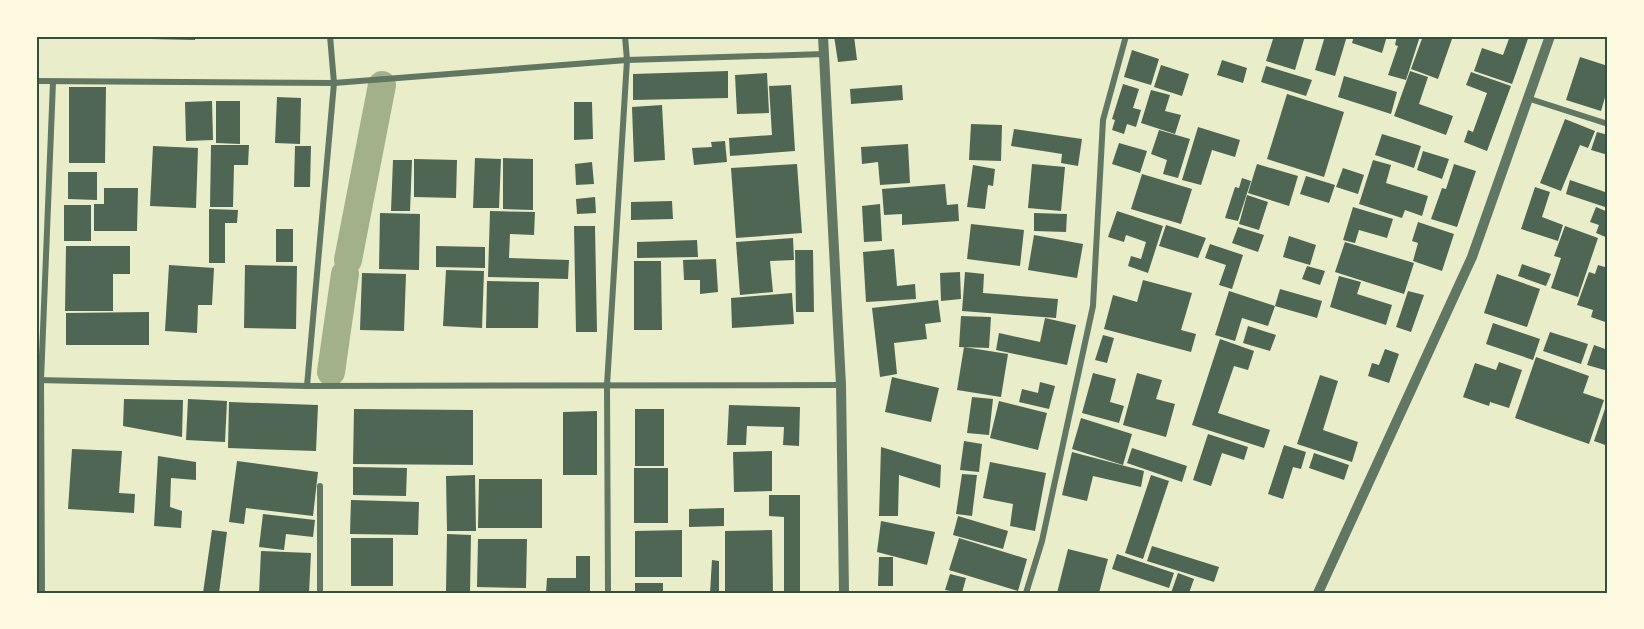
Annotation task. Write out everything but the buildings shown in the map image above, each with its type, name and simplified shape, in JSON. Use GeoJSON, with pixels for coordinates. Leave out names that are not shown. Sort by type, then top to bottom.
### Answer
{"type":"FeatureCollection","features":[{"type":"Feature","properties":{"kind":"street"},"geometry":{"type":"LineString","coordinates":[[307,386],[334,83],[330,36]]}},
{"type":"Feature","properties":{"kind":"street"},"geometry":{"type":"LineString","coordinates":[[608,593],[607,385],[627,60],[625,36]]}},
{"type":"Feature","properties":{"kind":"street"},"geometry":{"type":"LineString","coordinates":[[823,36],[841,385],[844,593]]}},
{"type":"Feature","properties":{"kind":"street"},"geometry":{"type":"LineString","coordinates":[[1026,593],[1042,541],[1094,306],[1103,120],[1126,36]]}},
{"type":"Feature","properties":{"kind":"street"},"geometry":{"type":"LineString","coordinates":[[1318,593],[1472,257],[1526,98],[1550,36]]}},
{"type":"Feature","properties":{"kind":"street"},"geometry":{"type":"LineString","coordinates":[[36,81],[334,83],[627,60],[825,54]]}},
{"type":"Feature","properties":{"kind":"street"},"geometry":{"type":"LineString","coordinates":[[42,593],[39,380],[53,82]]}},
{"type":"Feature","properties":{"kind":"street"},"geometry":{"type":"LineString","coordinates":[[1526,98],[1608,124]]}},
{"type":"Feature","properties":{"kind":"street"},"geometry":{"type":"LineString","coordinates":[[39,380],[307,386],[841,385]]}},
{"type":"Feature","properties":{"kind":"street"},"geometry":{"type":"LineString","coordinates":[[320,486],[320,593]]}},
{"type":"Feature","properties":{"kind":"waterway"},"geometry":{"type":"LineString","coordinates":[[348,260],[382,85]]}},
{"type":"Feature","properties":{"kind":"waterway"},"geometry":{"type":"LineString","coordinates":[[331,372],[345,274]]}}]}
